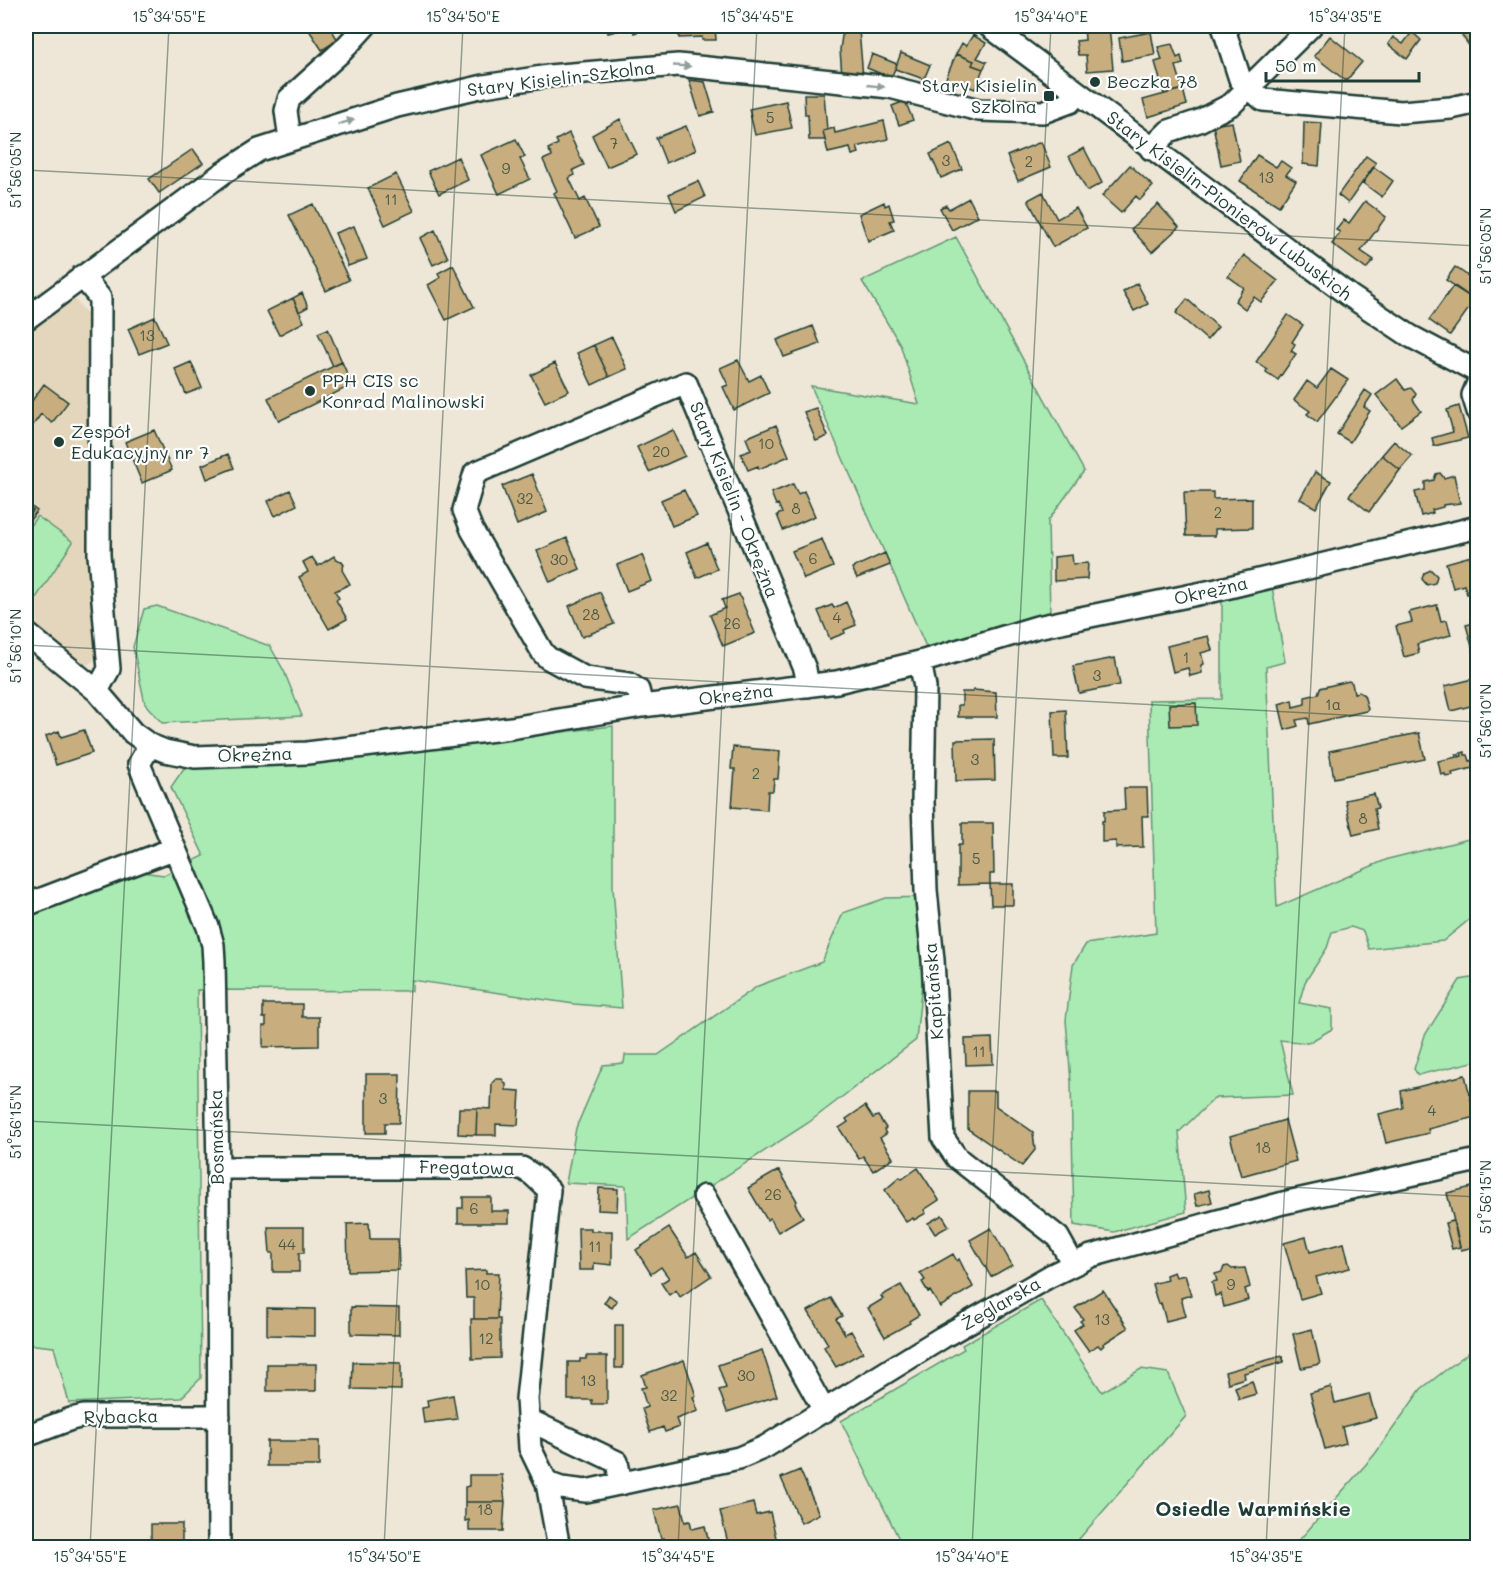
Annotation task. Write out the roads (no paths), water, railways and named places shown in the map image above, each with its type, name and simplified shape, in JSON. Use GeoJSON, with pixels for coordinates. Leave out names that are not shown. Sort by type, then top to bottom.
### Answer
{"type":"FeatureCollection","features":[{"type":"Feature","properties":{"kind":"street"},"geometry":{"type":"LineString","coordinates":[[290,139],[286,111],[289,99],[343,50],[365,26]]}},
{"type":"Feature","properties":{"kind":"street","name":"Stary Kisielin-Pionierów Lubuskich"},"geometry":{"type":"LineString","coordinates":[[989,26],[1151,149],[1395,327],[1434,351],[1478,372]]}},
{"type":"Feature","properties":{"kind":"street"},"geometry":{"type":"LineString","coordinates":[[1223,26],[1240,79],[1263,100],[1401,112],[1451,108],[1478,102]]}},
{"type":"Feature","properties":{"kind":"street"},"geometry":{"type":"LineString","coordinates":[[1151,149],[1169,131],[1199,121],[1233,104],[1311,26]]}},
{"type":"Feature","properties":{"kind":"street","name":"Stary Kisielin-Szkolna"},"geometry":{"type":"LineString","coordinates":[[26,320],[82,276],[242,160],[260,150],[397,106],[484,86],[549,76],[678,64],[890,87],[979,110],[1043,112],[1070,102],[1077,93]]}},
{"type":"Feature","properties":{"kind":"street"},"geometry":{"type":"LineString","coordinates":[[82,276],[100,298],[99,555],[110,669],[97,691]]}},
{"type":"Feature","properties":{"kind":"street","name":"Stary Kisielin - Okrężna"},"geometry":{"type":"LineString","coordinates":[[642,706],[638,690],[629,684],[585,678],[543,653],[472,530],[464,510],[475,473],[686,383],[805,669],[808,686]]}},
{"type":"Feature","properties":{"kind":"street"},"geometry":{"type":"LineString","coordinates":[[1478,383],[1473,394],[1478,411]]}},
{"type":"Feature","properties":{"kind":"street","name":"Okrężna"},"geometry":{"type":"LineString","coordinates":[[26,633],[97,691],[133,733],[150,745],[165,751],[195,757],[307,753],[511,728],[642,706],[837,682],[920,662],[1037,627],[1217,590],[1478,527]]}},
{"type":"Feature","properties":{"kind":"street","name":"Kapitańska"},"geometry":{"type":"LineString","coordinates":[[920,662],[925,687],[923,802],[926,890],[933,960],[943,1138],[957,1158],[1058,1237],[1073,1264]]}},
{"type":"Feature","properties":{"kind":"street","name":"Bosmańska"},"geometry":{"type":"LineString","coordinates":[[150,745],[139,764],[173,849],[208,927],[213,945],[218,1168],[219,1548]]}},
{"type":"Feature","properties":{"kind":"street"},"geometry":{"type":"LineString","coordinates":[[26,905],[173,849]]}},
{"type":"Feature","properties":{"kind":"street","name":"Żeglarska"},"geometry":{"type":"LineString","coordinates":[[547,1483],[561,1488],[586,1491],[739,1458],[765,1447],[943,1337],[1073,1264],[1134,1243],[1283,1203],[1478,1160]]}},
{"type":"Feature","properties":{"kind":"street","name":"Fregatowa"},"geometry":{"type":"LineString","coordinates":[[218,1168],[522,1168],[549,1190],[527,1400],[530,1448],[547,1483],[559,1548]]}},
{"type":"Feature","properties":{"kind":"street"},"geometry":{"type":"LineString","coordinates":[[704,1196],[825,1412]]}},
{"type":"Feature","properties":{"kind":"street","name":"Rybacka"},"geometry":{"type":"LineString","coordinates":[[26,1436],[84,1416],[219,1416]]}},
{"type":"Feature","properties":{"kind":"street"},"geometry":{"type":"LineString","coordinates":[[529,1420],[617,1462],[621,1484]]}},
{"type":"Feature","properties":{"kind":"place","name":"Beczka 78"},"geometry":{"type":"Point","coordinates":[1095,82]}},
{"type":"Feature","properties":{"kind":"place","name":"Stary Kisielin Szkolna"},"geometry":{"type":"Point","coordinates":[1049,96]}},
{"type":"Feature","properties":{"kind":"place","name":"PPH CIS sc Konrad Malinowski"},"geometry":{"type":"Point","coordinates":[310,391]}},
{"type":"Feature","properties":{"kind":"place","name":"Zespół Edukacyjny nr 7"},"geometry":{"type":"Point","coordinates":[59,442]}},
{"type":"Feature","properties":{"kind":"district","name":"Osiedle Warmińskie"},"geometry":{"type":"Point","coordinates":[1253,1509]}}]}
